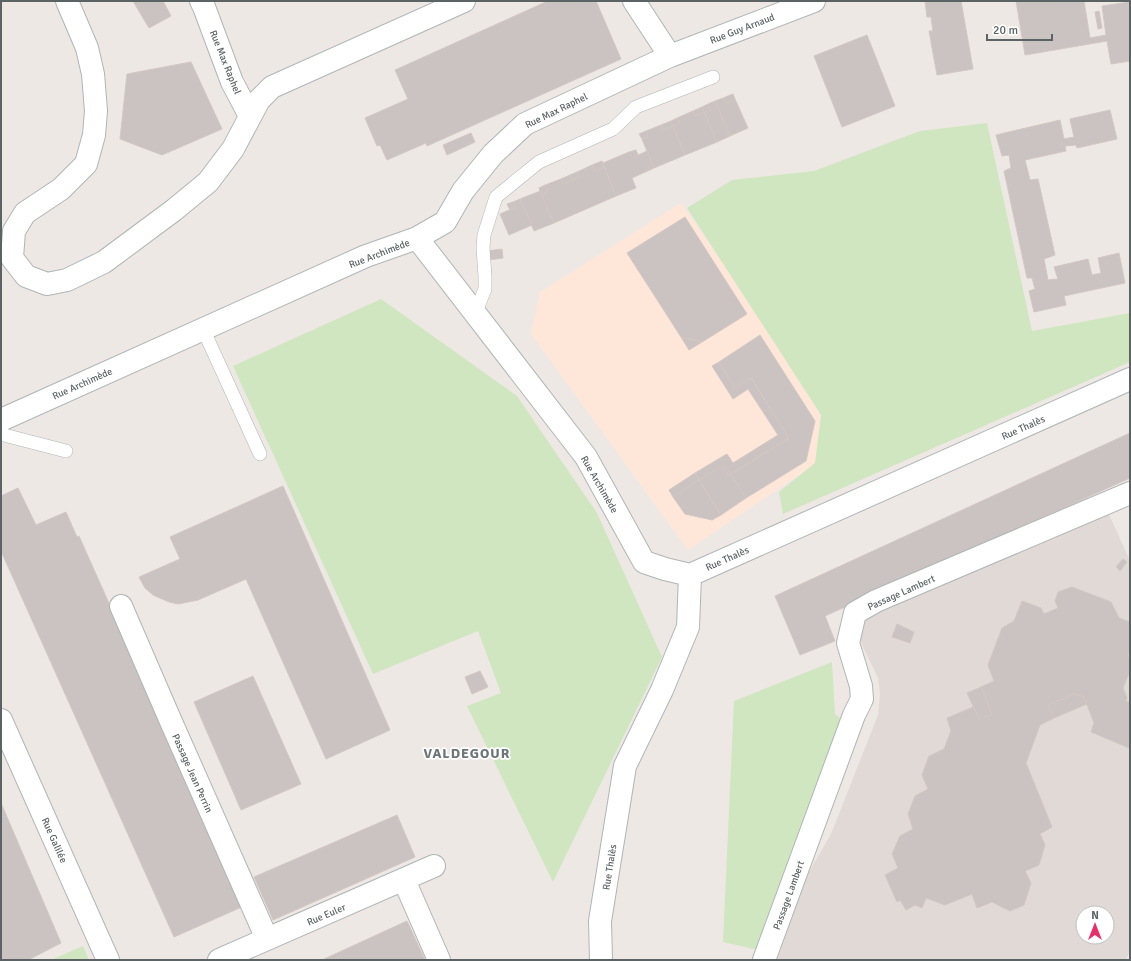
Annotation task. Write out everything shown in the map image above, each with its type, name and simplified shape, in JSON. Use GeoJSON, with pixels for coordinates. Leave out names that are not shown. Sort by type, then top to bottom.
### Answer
{"type":"FeatureCollection","features":[{"type":"Feature","properties":{"kind":"street"},"geometry":{"type":"LineString","coordinates":[[67,1],[87,48],[93,74],[96,111],[94,135],[86,164],[61,189],[25,213],[14,232],[7,262],[26,276],[47,284],[67,280],[104,262],[169,214],[208,182],[233,149],[259,100],[272,87],[464,1]]}},
{"type":"Feature","properties":{"kind":"street","name":"Rue Max Raphel"},"geometry":{"type":"LineString","coordinates":[[200,1],[204,7],[232,82],[250,116]]}},
{"type":"Feature","properties":{"kind":"street"},"geometry":{"type":"LineString","coordinates":[[634,1],[670,56]]}},
{"type":"Feature","properties":{"kind":"street","name":"Rue Guy Arnaud"},"geometry":{"type":"LineString","coordinates":[[670,56],[814,1]]}},
{"type":"Feature","properties":{"kind":"street","name":"Rue Max Raphel"},"geometry":{"type":"LineString","coordinates":[[417,238],[445,222],[463,191],[493,154],[525,124],[670,56]]}},
{"type":"Feature","properties":{"kind":"street","name":"Rue Archimède"},"geometry":{"type":"LineString","coordinates":[[1,420],[366,256],[417,238],[586,457],[644,562],[665,570],[690,575]]}},
{"type":"Feature","properties":{"kind":"street","name":"Rue Thalès"},"geometry":{"type":"LineString","coordinates":[[601,960],[600,921],[625,766],[662,690],[688,627],[690,575],[1130,379]]}},
{"type":"Feature","properties":{"kind":"street","name":"Passage Lambert"},"geometry":{"type":"LineString","coordinates":[[764,960],[854,716],[862,699],[861,686],[848,643],[855,613],[876,601],[1130,493]]}},
{"type":"Feature","properties":{"kind":"street","name":"Passage Jean Perrin"},"geometry":{"type":"LineString","coordinates":[[121,606],[268,939]]}},
{"type":"Feature","properties":{"kind":"street","name":"Rue Galilée"},"geometry":{"type":"LineString","coordinates":[[1,720],[108,960]]}},
{"type":"Feature","properties":{"kind":"street","name":"Rue Euler"},"geometry":{"type":"LineString","coordinates":[[218,960],[434,866]]}},
{"type":"Feature","properties":{"kind":"street"},"geometry":{"type":"LineString","coordinates":[[404,880],[439,960]]}},
{"type":"Feature","properties":{"kind":"lane"},"geometry":{"type":"LineString","coordinates":[[475,314],[485,289],[483,248],[484,235],[496,197],[539,162],[613,129],[636,107],[713,77]]}},
{"type":"Feature","properties":{"kind":"lane"},"geometry":{"type":"LineString","coordinates":[[203,329],[260,454]]}},
{"type":"Feature","properties":{"kind":"lane"},"geometry":{"type":"LineString","coordinates":[[1,430],[4,435],[66,451]]}},
{"type":"Feature","properties":{"kind":"shaded area"},"geometry":{"type":"Polygon","coordinates":[[[681,203],[848,442],[688,550],[531,334],[540,292],[681,203]]]}},
{"type":"Feature","properties":{"kind":"shaded area"},"geometry":{"type":"Polygon","coordinates":[[[1108,512],[1130,561],[1130,950],[1126,960],[777,960],[806,877],[831,834],[878,715],[880,694],[878,678],[862,645],[858,630],[864,616],[1108,512]]]}},
{"type":"Feature","properties":{"kind":"green space"},"geometry":{"type":"Polygon","coordinates":[[[987,123],[1032,331],[1130,313],[1130,362],[783,514],[779,492],[815,463],[821,415],[687,208],[732,180],[814,171],[920,131],[987,123]]]}},
{"type":"Feature","properties":{"kind":"green space"},"geometry":{"type":"Polygon","coordinates":[[[381,299],[517,396],[597,513],[662,657],[553,882],[467,706],[501,693],[478,631],[373,674],[233,366],[381,299]]]}},
{"type":"Feature","properties":{"kind":"green space"},"geometry":{"type":"Polygon","coordinates":[[[832,662],[835,714],[844,721],[758,950],[723,942],[734,701],[832,662]]]}},
{"type":"Feature","properties":{"kind":"green space"},"geometry":{"type":"Polygon","coordinates":[[[83,946],[89,960],[51,960],[83,946]]]}},
{"type":"Feature","properties":{"kind":"building"},"geometry":{"type":"Polygon","coordinates":[[[133,1],[163,1],[171,16],[149,28],[133,1]]]}},
{"type":"Feature","properties":{"kind":"building"},"geometry":{"type":"Polygon","coordinates":[[[548,1],[596,1],[621,59],[427,146],[426,143],[387,160],[380,145],[377,146],[365,118],[408,99],[395,70],[548,1]]]}},
{"type":"Feature","properties":{"kind":"building"},"geometry":{"type":"Polygon","coordinates":[[[925,1],[961,1],[973,69],[937,75],[929,31],[933,31],[931,17],[927,17],[925,1]]]}},
{"type":"Feature","properties":{"kind":"building"},"geometry":{"type":"Polygon","coordinates":[[[1016,1],[1084,1],[1090,38],[1106,35],[1102,6],[1130,2],[1130,61],[1111,64],[1107,41],[1025,55],[1016,1]]]}},
{"type":"Feature","properties":{"kind":"building"},"geometry":{"type":"Polygon","coordinates":[[[1099,11],[1102,28],[1098,29],[1095,12],[1099,11]]]}},
{"type":"Feature","properties":{"kind":"building"},"geometry":{"type":"Polygon","coordinates":[[[867,35],[895,106],[842,127],[814,56],[867,35]]]}},
{"type":"Feature","properties":{"kind":"building"},"geometry":{"type":"Polygon","coordinates":[[[191,62],[222,129],[162,155],[120,139],[127,74],[191,62]]]}},
{"type":"Feature","properties":{"kind":"building"},"geometry":{"type":"Polygon","coordinates":[[[733,94],[735,99],[726,103],[723,98],[733,94]]]}},
{"type":"Feature","properties":{"kind":"building"},"geometry":{"type":"Polygon","coordinates":[[[723,98],[726,103],[735,99],[748,128],[730,136],[715,101],[723,98]]]}},
{"type":"Feature","properties":{"kind":"building"},"geometry":{"type":"Polygon","coordinates":[[[715,101],[730,136],[717,142],[704,112],[711,110],[708,104],[715,101]]]}},
{"type":"Feature","properties":{"kind":"building"},"geometry":{"type":"Polygon","coordinates":[[[708,104],[711,110],[704,112],[702,107],[708,104]]]}},
{"type":"Feature","properties":{"kind":"building"},"geometry":{"type":"Polygon","coordinates":[[[702,107],[704,112],[695,116],[693,111],[702,107]]]}},
{"type":"Feature","properties":{"kind":"building"},"geometry":{"type":"Polygon","coordinates":[[[1110,110],[1117,139],[1077,148],[1076,145],[1065,146],[1066,151],[1025,160],[1030,180],[1038,179],[1055,255],[1044,259],[1048,280],[1058,279],[1054,267],[1088,259],[1092,275],[1101,273],[1098,258],[1119,253],[1125,283],[1064,296],[1066,305],[1034,312],[1029,291],[1035,289],[1032,278],[1027,278],[1004,171],[1011,168],[1009,155],[1002,156],[996,135],[1060,120],[1064,139],[1074,137],[1070,119],[1110,110]]]}},
{"type":"Feature","properties":{"kind":"building"},"geometry":{"type":"Polygon","coordinates":[[[693,111],[695,116],[704,112],[717,142],[685,155],[673,126],[680,123],[677,118],[693,111]]]}},
{"type":"Feature","properties":{"kind":"building"},"geometry":{"type":"Polygon","coordinates":[[[677,118],[680,123],[673,126],[671,121],[677,118]]]}},
{"type":"Feature","properties":{"kind":"building"},"geometry":{"type":"Polygon","coordinates":[[[671,121],[673,126],[663,130],[661,125],[671,121]]]}},
{"type":"Feature","properties":{"kind":"building"},"geometry":{"type":"Polygon","coordinates":[[[661,125],[663,130],[673,126],[685,155],[654,168],[642,139],[648,137],[646,131],[661,125]]]}},
{"type":"Feature","properties":{"kind":"building"},"geometry":{"type":"Polygon","coordinates":[[[646,131],[648,137],[642,139],[639,134],[646,131]]]}},
{"type":"Feature","properties":{"kind":"building"},"geometry":{"type":"Polygon","coordinates":[[[471,133],[475,142],[447,155],[443,145],[471,133]]]}},
{"type":"Feature","properties":{"kind":"building"},"geometry":{"type":"Polygon","coordinates":[[[636,150],[638,155],[632,158],[629,152],[636,150]]]}},
{"type":"Feature","properties":{"kind":"building"},"geometry":{"type":"Polygon","coordinates":[[[647,151],[654,168],[632,178],[636,188],[616,196],[603,163],[629,152],[632,158],[647,151]]]}},
{"type":"Feature","properties":{"kind":"building"},"geometry":{"type":"Polygon","coordinates":[[[602,161],[604,167],[595,171],[592,165],[602,161]]]}},
{"type":"Feature","properties":{"kind":"building"},"geometry":{"type":"Polygon","coordinates":[[[592,165],[595,171],[604,167],[616,196],[554,223],[541,194],[548,191],[545,185],[561,179],[563,184],[579,177],[577,172],[592,165]]]}},
{"type":"Feature","properties":{"kind":"building"},"geometry":{"type":"Polygon","coordinates":[[[577,172],[579,177],[573,180],[570,175],[577,172]]]}},
{"type":"Feature","properties":{"kind":"building"},"geometry":{"type":"Polygon","coordinates":[[[570,175],[573,180],[563,184],[561,179],[570,175]]]}},
{"type":"Feature","properties":{"kind":"building"},"geometry":{"type":"Polygon","coordinates":[[[545,185],[548,191],[541,194],[539,188],[545,185]]]}},
{"type":"Feature","properties":{"kind":"building"},"geometry":{"type":"Polygon","coordinates":[[[540,191],[554,223],[534,231],[520,199],[540,191]]]}},
{"type":"Feature","properties":{"kind":"building"},"geometry":{"type":"Polygon","coordinates":[[[520,199],[532,225],[509,235],[500,214],[516,207],[513,202],[520,199]]]}},
{"type":"Feature","properties":{"kind":"building"},"geometry":{"type":"Polygon","coordinates":[[[513,202],[516,207],[510,210],[507,204],[513,202]]]}},
{"type":"Feature","properties":{"kind":"building"},"geometry":{"type":"Polygon","coordinates":[[[685,217],[747,314],[702,342],[681,337],[627,253],[685,217]]]}},
{"type":"Feature","properties":{"kind":"building"},"geometry":{"type":"Polygon","coordinates":[[[502,249],[503,258],[488,260],[487,251],[502,249]]]}},
{"type":"Feature","properties":{"kind":"building"},"geometry":{"type":"Polygon","coordinates":[[[760,335],[815,421],[806,461],[746,498],[731,474],[789,438],[751,378],[735,388],[719,362],[760,335]]]}},
{"type":"Feature","properties":{"kind":"building"},"geometry":{"type":"Polygon","coordinates":[[[681,337],[702,342],[689,350],[681,337]]]}},
{"type":"Feature","properties":{"kind":"building"},"geometry":{"type":"Polygon","coordinates":[[[719,362],[735,388],[751,378],[789,438],[731,474],[720,458],[727,454],[733,463],[778,435],[748,389],[733,399],[712,366],[719,362]]]}},
{"type":"Feature","properties":{"kind":"building"},"geometry":{"type":"Polygon","coordinates":[[[1130,433],[1130,478],[825,616],[835,641],[800,655],[775,596],[1130,433]]]}},
{"type":"Feature","properties":{"kind":"building"},"geometry":{"type":"Polygon","coordinates":[[[720,458],[731,474],[729,476],[723,466],[699,480],[695,473],[720,458]]]}},
{"type":"Feature","properties":{"kind":"building"},"geometry":{"type":"Polygon","coordinates":[[[723,466],[729,476],[731,474],[746,498],[721,515],[699,480],[723,466]]]}},
{"type":"Feature","properties":{"kind":"building"},"geometry":{"type":"Polygon","coordinates":[[[695,473],[699,480],[673,497],[669,490],[695,473]]]}},
{"type":"Feature","properties":{"kind":"building"},"geometry":{"type":"Polygon","coordinates":[[[699,480],[721,515],[712,520],[685,514],[673,497],[699,480]]]}},
{"type":"Feature","properties":{"kind":"building"},"geometry":{"type":"Polygon","coordinates":[[[283,486],[390,730],[326,759],[246,579],[198,600],[178,604],[153,595],[145,588],[139,577],[180,559],[170,537],[283,486]]]}},
{"type":"Feature","properties":{"kind":"building"},"geometry":{"type":"Polygon","coordinates":[[[18,488],[36,525],[66,512],[77,537],[79,536],[244,906],[174,937],[1,551],[1,496],[18,488]]]}},
{"type":"Feature","properties":{"kind":"building"},"geometry":{"type":"Polygon","coordinates":[[[1123,559],[1127,562],[1120,571],[1116,567],[1123,559]]]}},
{"type":"Feature","properties":{"kind":"building"},"geometry":{"type":"Polygon","coordinates":[[[1072,587],[1111,602],[1119,618],[1130,622],[1130,649],[1128,655],[1130,661],[1130,671],[1123,688],[1127,698],[1126,701],[1130,703],[1129,748],[1091,732],[1094,723],[1084,697],[1075,694],[1048,705],[1054,718],[1040,725],[1026,763],[1052,827],[1040,834],[1045,845],[1039,865],[1025,871],[1031,883],[1024,905],[1010,911],[992,902],[977,908],[972,894],[945,905],[926,898],[922,908],[915,905],[906,910],[900,900],[897,902],[885,875],[898,868],[892,854],[900,836],[913,829],[908,814],[915,796],[928,789],[922,775],[929,756],[944,749],[951,731],[947,718],[973,707],[979,719],[992,714],[981,687],[994,681],[988,665],[1002,628],[1014,621],[1022,601],[1041,608],[1044,614],[1058,608],[1055,601],[1058,592],[1072,587]]]}},
{"type":"Feature","properties":{"kind":"building"},"geometry":{"type":"Polygon","coordinates":[[[897,624],[914,632],[910,643],[892,637],[897,624]]]}},
{"type":"Feature","properties":{"kind":"building"},"geometry":{"type":"Polygon","coordinates":[[[480,671],[488,687],[472,694],[465,677],[480,671]]]}},
{"type":"Feature","properties":{"kind":"building"},"geometry":{"type":"Polygon","coordinates":[[[253,676],[301,784],[241,810],[194,702],[253,676]]]}},
{"type":"Feature","properties":{"kind":"building"},"geometry":{"type":"Polygon","coordinates":[[[981,687],[992,714],[979,719],[967,693],[981,687]]]}},
{"type":"Feature","properties":{"kind":"building"},"geometry":{"type":"Polygon","coordinates":[[[1075,694],[1084,697],[1087,704],[1054,718],[1048,705],[1075,694]]]}},
{"type":"Feature","properties":{"kind":"building"},"geometry":{"type":"Polygon","coordinates":[[[1,803],[61,943],[28,960],[1,960],[1,803]]]}},
{"type":"Feature","properties":{"kind":"building"},"geometry":{"type":"Polygon","coordinates":[[[397,815],[415,857],[273,920],[254,877],[397,815]]]}},
{"type":"Feature","properties":{"kind":"building"},"geometry":{"type":"Polygon","coordinates":[[[407,921],[425,960],[322,960],[407,921]]]}},
{"type":"Feature","properties":{"kind":"district","name":"VALDEGOUR"},"geometry":{"type":"Point","coordinates":[467,753]}}]}
